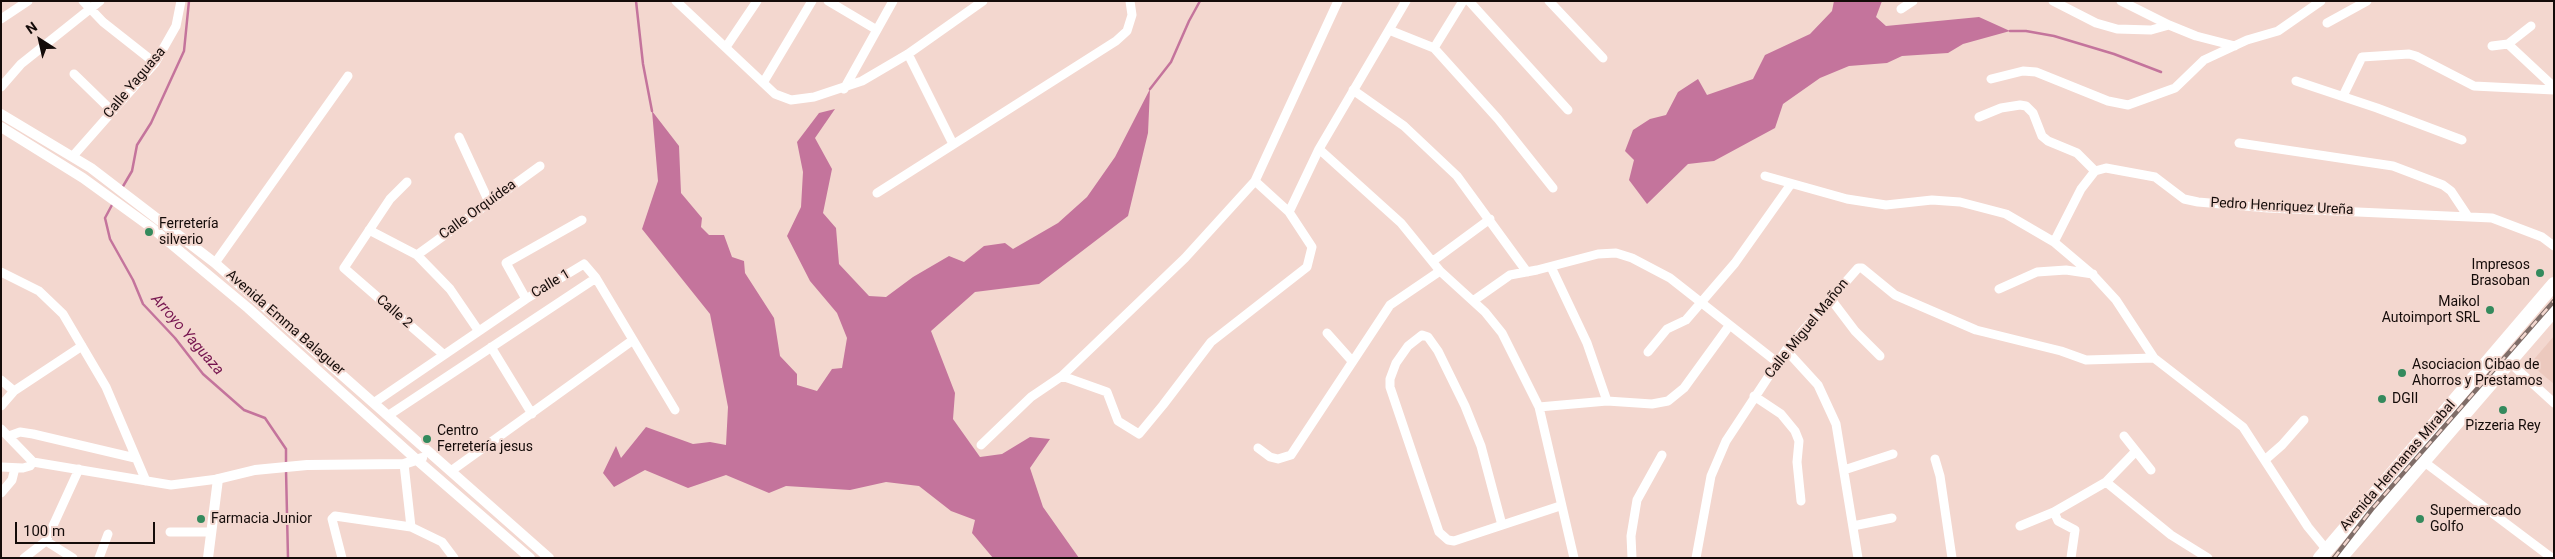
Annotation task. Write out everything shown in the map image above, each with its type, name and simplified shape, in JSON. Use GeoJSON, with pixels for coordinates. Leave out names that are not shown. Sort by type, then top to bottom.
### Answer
{"type":"FeatureCollection","features":[{"type":"Feature","properties":{"kind":"main road","name":"Avenida Hermanas Mirabal"},"geometry":{"type":"LineString","coordinates":[[2323,554],[2554,284]]}},
{"type":"Feature","properties":{"kind":"main road","name":"Avenida Hermanas Mirabal"},"geometry":{"type":"LineString","coordinates":[[2340,558],[2554,310]]}},
{"type":"Feature","properties":{"kind":"street"},"geometry":{"type":"LineString","coordinates":[[1,19],[28,1]]}},
{"type":"Feature","properties":{"kind":"street"},"geometry":{"type":"LineString","coordinates":[[84,1],[103,22],[155,63]]}},
{"type":"Feature","properties":{"kind":"street"},"geometry":{"type":"LineString","coordinates":[[1,87],[21,64],[100,1]]}},
{"type":"Feature","properties":{"kind":"street","name":"Calle Yaguasa"},"geometry":{"type":"LineString","coordinates":[[73,156],[155,63],[174,31],[182,1]]}},
{"type":"Feature","properties":{"kind":"street"},"geometry":{"type":"LineString","coordinates":[[676,1],[763,83],[781,98],[791,100],[844,89],[908,54],[983,1]]}},
{"type":"Feature","properties":{"kind":"street"},"geometry":{"type":"LineString","coordinates":[[726,47],[757,1]]}},
{"type":"Feature","properties":{"kind":"street"},"geometry":{"type":"LineString","coordinates":[[763,83],[812,1]]}},
{"type":"Feature","properties":{"kind":"street"},"geometry":{"type":"LineString","coordinates":[[828,1],[877,30]]}},
{"type":"Feature","properties":{"kind":"street"},"geometry":{"type":"LineString","coordinates":[[844,89],[894,1]]}},
{"type":"Feature","properties":{"kind":"street"},"geometry":{"type":"LineString","coordinates":[[877,192],[1116,41],[1126,31],[1132,15],[1130,1]]}},
{"type":"Feature","properties":{"kind":"street"},"geometry":{"type":"LineString","coordinates":[[981,445],[1032,397],[1062,376],[1185,258],[1255,181],[1338,1]]}},
{"type":"Feature","properties":{"kind":"street"},"geometry":{"type":"LineString","coordinates":[[1289,212],[1318,149],[1406,1]]}},
{"type":"Feature","properties":{"kind":"street"},"geometry":{"type":"LineString","coordinates":[[1434,48],[1463,1]]}},
{"type":"Feature","properties":{"kind":"street"},"geometry":{"type":"LineString","coordinates":[[1469,1],[1568,110]]}},
{"type":"Feature","properties":{"kind":"street"},"geometry":{"type":"LineString","coordinates":[[1549,1],[1603,58]]}},
{"type":"Feature","properties":{"kind":"street"},"geometry":{"type":"LineString","coordinates":[[1901,9],[1913,1]]}},
{"type":"Feature","properties":{"kind":"street"},"geometry":{"type":"LineString","coordinates":[[2053,1],[2096,23],[2117,30],[2144,30],[2169,25]]}},
{"type":"Feature","properties":{"kind":"street"},"geometry":{"type":"LineString","coordinates":[[2121,1],[2196,36],[2235,46]]}},
{"type":"Feature","properties":{"kind":"street"},"geometry":{"type":"LineString","coordinates":[[1991,79],[2023,72],[2036,72],[2128,106],[2175,88],[2199,63],[2235,46],[2278,31],[2321,1]]}},
{"type":"Feature","properties":{"kind":"street"},"geometry":{"type":"LineString","coordinates":[[2327,23],[2367,1]]}},
{"type":"Feature","properties":{"kind":"street"},"geometry":{"type":"LineString","coordinates":[[2492,46],[2508,44],[2530,26]]}},
{"type":"Feature","properties":{"kind":"street"},"geometry":{"type":"LineString","coordinates":[[1389,30],[1434,48],[1498,119],[1553,188]]}},
{"type":"Feature","properties":{"kind":"street"},"geometry":{"type":"LineString","coordinates":[[2508,44],[2554,88]]}},
{"type":"Feature","properties":{"kind":"street"},"geometry":{"type":"LineString","coordinates":[[908,54],[953,144]]}},
{"type":"Feature","properties":{"kind":"street"},"geometry":{"type":"LineString","coordinates":[[2343,96],[2362,57],[2409,54],[2474,86],[2554,88]]}},
{"type":"Feature","properties":{"kind":"street"},"geometry":{"type":"LineString","coordinates":[[74,74],[112,111]]}},
{"type":"Feature","properties":{"kind":"street"},"geometry":{"type":"LineString","coordinates":[[215,263],[348,76]]}},
{"type":"Feature","properties":{"kind":"street"},"geometry":{"type":"LineString","coordinates":[[2296,81],[2343,96],[2462,140]]}},
{"type":"Feature","properties":{"kind":"street"},"geometry":{"type":"LineString","coordinates":[[1353,90],[1404,126],[1457,176],[1527,272]]}},
{"type":"Feature","properties":{"kind":"street"},"geometry":{"type":"LineString","coordinates":[[1978,116],[2001,108],[2026,106],[2033,113],[2042,136],[2077,153],[2091,165],[2095,172],[2081,189],[2054,242]]}},
{"type":"Feature","properties":{"kind":"street","name":"Avenida Emma Balaguer"},"geometry":{"type":"LineString","coordinates":[[1,114],[91,168],[159,218],[215,263],[549,558]]}},
{"type":"Feature","properties":{"kind":"street","name":"Avenida Emma Balaguer"},"geometry":{"type":"LineString","coordinates":[[1,126],[83,178],[152,228],[248,308],[417,460],[530,558]]}},
{"type":"Feature","properties":{"kind":"street"},"geometry":{"type":"LineString","coordinates":[[459,137],[489,202]]}},
{"type":"Feature","properties":{"kind":"street"},"geometry":{"type":"LineString","coordinates":[[2239,143],[2393,166],[2443,185],[2451,191],[2467,215]]}},
{"type":"Feature","properties":{"kind":"street"},"geometry":{"type":"LineString","coordinates":[[1318,149],[1401,223],[1440,270],[1474,300],[1502,333],[1539,407],[1560,506],[1574,558]]}},
{"type":"Feature","properties":{"kind":"street","name":"Calle Orquídea"},"geometry":{"type":"LineString","coordinates":[[417,255],[540,166]]}},
{"type":"Feature","properties":{"kind":"street","name":"Pedro Henriquez Ureña"},"geometry":{"type":"LineString","coordinates":[[2095,172],[2106,168],[2155,177],[2184,199],[2198,202],[2268,208],[2467,215],[2503,220],[2542,237],[2554,246]]}},
{"type":"Feature","properties":{"kind":"street"},"geometry":{"type":"LineString","coordinates":[[1765,176],[1847,199],[1886,205],[1932,200],[1960,202],[2006,214],[2054,242],[2093,274],[2116,300],[2154,358],[2243,427],[2266,460],[2323,554]]}},
{"type":"Feature","properties":{"kind":"street"},"geometry":{"type":"LineString","coordinates":[[1062,376],[1107,392],[1118,421],[1139,434],[1164,405],[1211,342],[1307,266],[1312,247],[1289,212],[1255,181]]}},
{"type":"Feature","properties":{"kind":"street"},"geometry":{"type":"LineString","coordinates":[[407,182],[390,199],[368,230],[417,255],[450,289],[478,330]]}},
{"type":"Feature","properties":{"kind":"street"},"geometry":{"type":"LineString","coordinates":[[1648,352],[1667,329],[1686,320],[1699,302],[1735,263],[1790,184]]}},
{"type":"Feature","properties":{"kind":"street"},"geometry":{"type":"LineString","coordinates":[[1433,261],[1490,219]]}},
{"type":"Feature","properties":{"kind":"street"},"geometry":{"type":"LineString","coordinates":[[526,299],[506,264],[582,220]]}},
{"type":"Feature","properties":{"kind":"street","name":"Calle 2"},"geometry":{"type":"LineString","coordinates":[[368,230],[345,265],[346,271],[443,354]]}},
{"type":"Feature","properties":{"kind":"street"},"geometry":{"type":"LineString","coordinates":[[1474,300],[1510,274],[1551,267],[1598,254],[1616,253],[1632,258],[1670,278],[1778,363]]}},
{"type":"Feature","properties":{"kind":"street","name":"Calle 1"},"geometry":{"type":"LineString","coordinates":[[374,402],[478,330],[584,264],[596,278],[675,410]]}},
{"type":"Feature","properties":{"kind":"street"},"geometry":{"type":"LineString","coordinates":[[1551,267],[1587,344],[1607,401]]}},
{"type":"Feature","properties":{"kind":"street","name":"Calle Miguel Mañon"},"geometry":{"type":"LineString","coordinates":[[1696,558],[1711,476],[1726,441],[1786,350],[1858,268],[1862,268],[1895,294],[1976,330],[2061,351],[2086,360],[2154,358]]}},
{"type":"Feature","properties":{"kind":"street"},"geometry":{"type":"LineString","coordinates":[[1258,448],[1270,457],[1278,459],[1291,455],[1390,305],[1440,270]]}},
{"type":"Feature","properties":{"kind":"street"},"geometry":{"type":"LineString","coordinates":[[1999,289],[2037,272],[2066,270],[2093,274]]}},
{"type":"Feature","properties":{"kind":"street"},"geometry":{"type":"LineString","coordinates":[[1,272],[39,291],[62,314],[106,386],[146,481]]}},
{"type":"Feature","properties":{"kind":"street"},"geometry":{"type":"LineString","coordinates":[[389,415],[596,278]]}},
{"type":"Feature","properties":{"kind":"street"},"geometry":{"type":"LineString","coordinates":[[248,308],[256,298]]}},
{"type":"Feature","properties":{"kind":"street"},"geometry":{"type":"LineString","coordinates":[[1830,298],[1855,331],[1880,356]]}},
{"type":"Feature","properties":{"kind":"street"},"geometry":{"type":"LineString","coordinates":[[1539,407],[1607,401],[1652,404],[1668,401],[1684,388],[1729,326]]}},
{"type":"Feature","properties":{"kind":"street"},"geometry":{"type":"LineString","coordinates":[[1327,333],[1352,361]]}},
{"type":"Feature","properties":{"kind":"street"},"geometry":{"type":"LineString","coordinates":[[1502,525],[1481,446],[1465,406],[1438,351],[1428,337],[1422,335],[1408,346],[1396,363],[1390,379],[1390,387],[1436,526],[1443,537],[1454,541],[1560,506]]}},
{"type":"Feature","properties":{"kind":"street"},"geometry":{"type":"LineString","coordinates":[[451,471],[633,340]]}},
{"type":"Feature","properties":{"kind":"street"},"geometry":{"type":"LineString","coordinates":[[1,406],[14,391],[82,346]]}},
{"type":"Feature","properties":{"kind":"street"},"geometry":{"type":"LineString","coordinates":[[491,347],[532,414]]}},
{"type":"Feature","properties":{"kind":"street"},"geometry":{"type":"LineString","coordinates":[[1786,350],[1818,385],[1827,400],[1836,424],[1858,558]]}},
{"type":"Feature","properties":{"kind":"street"},"geometry":{"type":"LineString","coordinates":[[2509,362],[2554,403]]}},
{"type":"Feature","properties":{"kind":"street"},"geometry":{"type":"LineString","coordinates":[[1,380],[14,391]]}},
{"type":"Feature","properties":{"kind":"street"},"geometry":{"type":"LineString","coordinates":[[1754,396],[1781,414],[1795,431],[1799,441],[1797,462],[1801,501]]}},
{"type":"Feature","properties":{"kind":"street"},"geometry":{"type":"LineString","coordinates":[[2266,460],[2278,450],[2304,420]]}},
{"type":"Feature","properties":{"kind":"street"},"geometry":{"type":"LineString","coordinates":[[1,429],[33,462],[176,485],[218,479],[255,470],[307,465],[404,464],[432,453]]}},
{"type":"Feature","properties":{"kind":"street"},"geometry":{"type":"LineString","coordinates":[[9,436],[20,432],[32,434],[135,458]]}},
{"type":"Feature","properties":{"kind":"street"},"geometry":{"type":"LineString","coordinates":[[2124,436],[2151,470]]}},
{"type":"Feature","properties":{"kind":"street"},"geometry":{"type":"LineString","coordinates":[[2020,526],[2054,512],[2106,482],[2136,452]]}},
{"type":"Feature","properties":{"kind":"street"},"geometry":{"type":"LineString","coordinates":[[1844,470],[1893,454]]}},
{"type":"Feature","properties":{"kind":"street"},"geometry":{"type":"LineString","coordinates":[[1632,558],[1631,536],[1637,500],[1662,455]]}},
{"type":"Feature","properties":{"kind":"street"},"geometry":{"type":"LineString","coordinates":[[1935,459],[1940,476],[1952,558]]}},
{"type":"Feature","properties":{"kind":"street"},"geometry":{"type":"LineString","coordinates":[[2423,461],[2542,555],[2552,558]]}},
{"type":"Feature","properties":{"kind":"street"},"geometry":{"type":"LineString","coordinates":[[1,468],[30,466],[33,462]]}},
{"type":"Feature","properties":{"kind":"street"},"geometry":{"type":"LineString","coordinates":[[404,464],[411,527]]}},
{"type":"Feature","properties":{"kind":"street"},"geometry":{"type":"LineString","coordinates":[[1,493],[12,480],[15,468]]}},
{"type":"Feature","properties":{"kind":"street"},"geometry":{"type":"LineString","coordinates":[[24,558],[46,541],[79,468]]}},
{"type":"Feature","properties":{"kind":"street"},"geometry":{"type":"LineString","coordinates":[[208,558],[218,479]]}},
{"type":"Feature","properties":{"kind":"street"},"geometry":{"type":"LineString","coordinates":[[2106,482],[2170,535],[2208,558]]}},
{"type":"Feature","properties":{"kind":"street"},"geometry":{"type":"LineString","coordinates":[[2054,512],[2058,521],[2075,530],[2071,558]]}},
{"type":"Feature","properties":{"kind":"street"},"geometry":{"type":"LineString","coordinates":[[342,558],[332,518],[335,516],[411,527],[442,542],[454,558]]}},
{"type":"Feature","properties":{"kind":"street"},"geometry":{"type":"LineString","coordinates":[[1853,526],[1892,518]]}},
{"type":"Feature","properties":{"kind":"street"},"geometry":{"type":"LineString","coordinates":[[170,532],[210,532]]}},
{"type":"Feature","properties":{"kind":"street"},"geometry":{"type":"LineString","coordinates":[[99,558],[108,534]]}},
{"type":"Feature","properties":{"kind":"street"},"geometry":{"type":"LineString","coordinates":[[46,541],[74,558]]}},
{"type":"Feature","properties":{"kind":"shaded area"},"geometry":{"type":"Polygon","coordinates":[[[1834,1],[1882,1],[1876,17],[1886,26],[1979,17],[2010,31],[1963,44],[1948,53],[1902,56],[1887,63],[1849,66],[1820,78],[1783,104],[1775,128],[1714,161],[1688,164],[1647,204],[1629,180],[1634,160],[1625,151],[1633,130],[1650,119],[1666,115],[1678,92],[1698,79],[1707,95],[1753,79],[1765,55],[1810,34],[1832,11],[1834,1]]]}},
{"type":"Feature","properties":{"kind":"shaded area"},"geometry":{"type":"Polygon","coordinates":[[[1150,89],[1148,133],[1128,216],[1039,284],[975,292],[931,331],[955,393],[953,419],[980,457],[1002,454],[1030,437],[1050,439],[1030,468],[1043,507],[1079,558],[993,558],[972,533],[975,520],[951,511],[919,486],[886,482],[850,490],[786,486],[769,493],[726,475],[688,488],[645,470],[614,487],[603,473],[616,446],[621,458],[646,427],[693,444],[710,442],[726,445],[728,407],[710,314],[642,229],[658,181],[652,111],[679,146],[681,193],[702,218],[701,227],[709,235],[724,235],[732,257],[744,261],[745,273],[774,318],[780,356],[797,374],[797,385],[817,391],[832,369],[842,368],[847,338],[837,313],[810,281],[787,236],[801,207],[803,172],[797,142],[819,113],[835,109],[815,138],[832,169],[823,213],[836,228],[839,264],[869,296],[886,297],[913,277],[949,256],[964,262],[984,246],[1005,243],[1013,249],[1058,223],[1087,197],[1115,157],[1150,89]]]}},
{"type":"Feature","properties":{"kind":"shaded area"},"geometry":{"type":"Polygon","coordinates":[[[2554,336],[2554,384],[2530,364],[2554,336]]]}},
{"type":"Feature","properties":{"kind":"waterway","name":"Arroyo Yaguaza"},"geometry":{"type":"LineString","coordinates":[[122,188],[132,171],[137,145],[151,123],[184,51],[189,1]]}},
{"type":"Feature","properties":{"kind":"waterway"},"geometry":{"type":"LineString","coordinates":[[636,1],[643,64],[652,111]]}},
{"type":"Feature","properties":{"kind":"waterway"},"geometry":{"type":"LineString","coordinates":[[1150,89],[1171,62],[1200,1]]}},
{"type":"Feature","properties":{"kind":"waterway"},"geometry":{"type":"LineString","coordinates":[[2010,31],[2026,31],[2054,36],[2114,54],[2161,72]]}},
{"type":"Feature","properties":{"kind":"waterway","name":"Arroyo Yaguaza"},"geometry":{"type":"LineString","coordinates":[[113,203],[105,218],[110,239],[133,280],[143,304],[175,338],[203,374],[244,410],[265,418],[286,449],[286,465]]}},
{"type":"Feature","properties":{"kind":"waterway","name":"Arroyo Yaguaza"},"geometry":{"type":"LineString","coordinates":[[286,470],[288,558]]}},
{"type":"Feature","properties":{"kind":"railway"},"geometry":{"type":"LineString","coordinates":[[2334,558],[2372,509],[2554,301]]}},
{"type":"Feature","properties":{"kind":"place","name":"Ferretería silverio"},"geometry":{"type":"Point","coordinates":[149,232]}},
{"type":"Feature","properties":{"kind":"place","name":"Impresos Brasoban"},"geometry":{"type":"Point","coordinates":[2540,273]}},
{"type":"Feature","properties":{"kind":"place","name":"Maikol Autoimport SRL"},"geometry":{"type":"Point","coordinates":[2490,310]}},
{"type":"Feature","properties":{"kind":"place","name":"Asociacion Cibao de Ahorros y Prestamos"},"geometry":{"type":"Point","coordinates":[2402,373]}},
{"type":"Feature","properties":{"kind":"place","name":"DGII"},"geometry":{"type":"Point","coordinates":[2382,399]}},
{"type":"Feature","properties":{"kind":"place","name":"Pizzeria Rey"},"geometry":{"type":"Point","coordinates":[2503,410]}},
{"type":"Feature","properties":{"kind":"place","name":"Centro Ferretería jesus"},"geometry":{"type":"Point","coordinates":[427,439]}},
{"type":"Feature","properties":{"kind":"place","name":"Farmacia Junior"},"geometry":{"type":"Point","coordinates":[201,519]}},
{"type":"Feature","properties":{"kind":"place","name":"Supermercado Golfo"},"geometry":{"type":"Point","coordinates":[2420,519]}}]}
